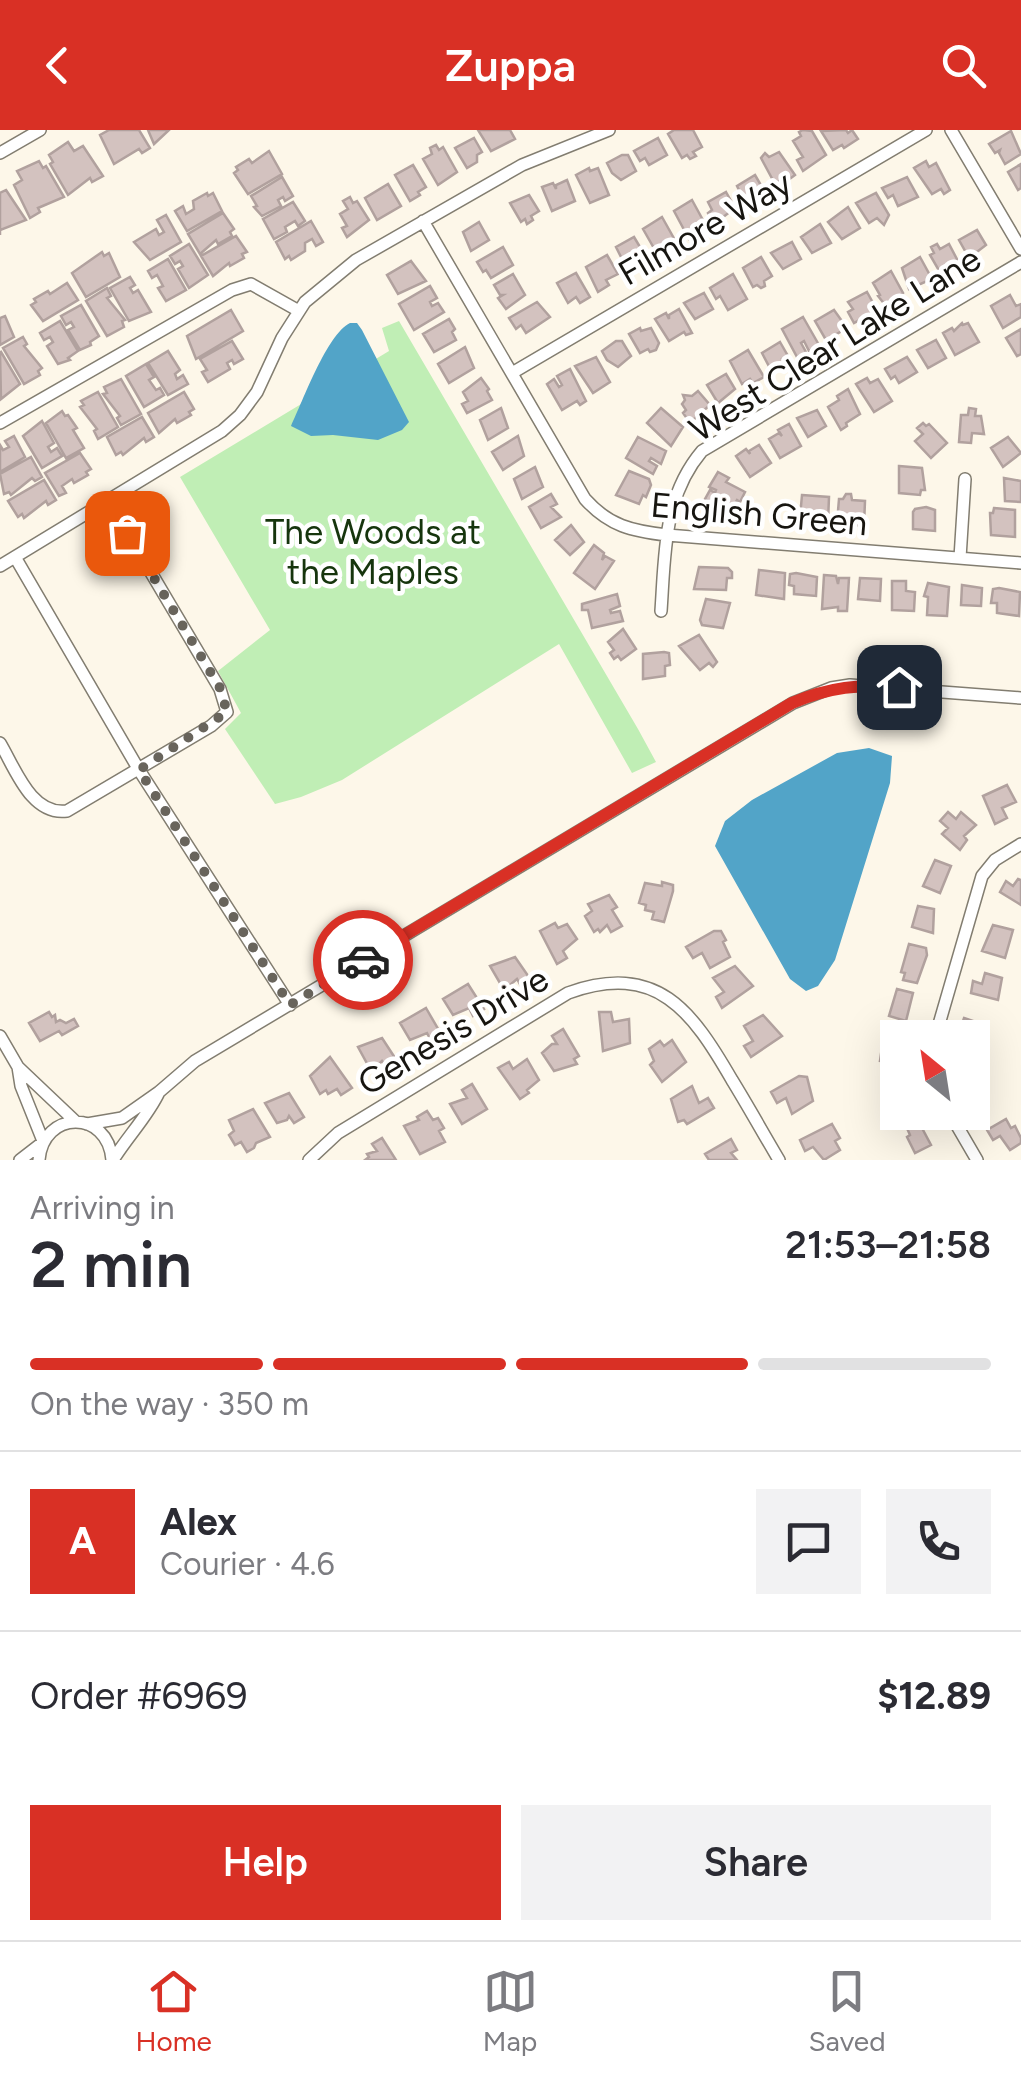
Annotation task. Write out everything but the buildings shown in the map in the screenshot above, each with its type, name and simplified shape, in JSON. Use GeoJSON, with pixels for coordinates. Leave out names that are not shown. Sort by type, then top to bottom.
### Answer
{"type":"FeatureCollection","features":[{"type":"Feature","properties":{"kind":"street"},"geometry":{"type":"LineString","coordinates":[[0,152],[40,130]]}},
{"type":"Feature","properties":{"kind":"street"},"geometry":{"type":"LineString","coordinates":[[0,566],[222,431],[240,416],[258,392],[282,338],[304,302],[356,260],[522,165],[609,130]]}},
{"type":"Feature","properties":{"kind":"street","name":"Filmore Way"},"geometry":{"type":"LineString","coordinates":[[512,372],[926,130]]}},
{"type":"Feature","properties":{"kind":"street"},"geometry":{"type":"LineString","coordinates":[[952,130],[1021,249]]}},
{"type":"Feature","properties":{"kind":"street","name":"English Green"},"geometry":{"type":"LineString","coordinates":[[424,221],[597,513],[629,531],[1021,562]]}},
{"type":"Feature","properties":{"kind":"street","name":"West Clear Lake Lane"},"geometry":{"type":"LineString","coordinates":[[661,611],[674,497],[685,472],[702,451],[1021,262]]}},
{"type":"Feature","properties":{"kind":"street"},"geometry":{"type":"LineString","coordinates":[[0,423],[232,290],[251,284],[299,311]]}},
{"type":"Feature","properties":{"kind":"street"},"geometry":{"type":"LineString","coordinates":[[960,558],[965,479]]}},
{"type":"Feature","properties":{"kind":"street"},"geometry":{"type":"LineString","coordinates":[[0,742],[32,797],[41,806],[67,811],[225,716],[226,703],[108,500]]}},
{"type":"Feature","properties":{"kind":"street"},"geometry":{"type":"LineString","coordinates":[[15,557],[290,1005]]}},
{"type":"Feature","properties":{"kind":"street"},"geometry":{"type":"LineString","coordinates":[[20,1160],[58,1126],[122,1118],[195,1061],[809,696],[850,686],[1021,698]]}},
{"type":"Feature","properties":{"kind":"street"},"geometry":{"type":"LineString","coordinates":[[939,1020],[982,876],[995,860],[1021,844]]}},
{"type":"Feature","properties":{"kind":"street","name":"Genesis Drive"},"geometry":{"type":"LineString","coordinates":[[309,1160],[338,1132],[568,993],[604,984],[640,986],[668,998],[702,1028],[779,1160]]}},
{"type":"Feature","properties":{"kind":"street"},"geometry":{"type":"LineString","coordinates":[[0,1036],[18,1067],[82,1123],[103,1134],[110,1144],[112,1160]]}},
{"type":"Feature","properties":{"kind":"street"},"geometry":{"type":"LineString","coordinates":[[18,1067],[42,1142],[38,1160]]}},
{"type":"Feature","properties":{"kind":"street"},"geometry":{"type":"LineString","coordinates":[[112,1160],[159,1092]]}},
{"type":"Feature","properties":{"kind":"street"},"geometry":{"type":"LineString","coordinates":[[960,1130],[977,1160]]}},
{"type":"Feature","properties":{"kind":"green space","name":"The Woods at the Maples"},"geometry":{"type":"Polygon","coordinates":[[[399,321],[656,762],[632,773],[559,644],[342,780],[275,804],[225,729],[241,713],[218,671],[270,630],[180,477],[389,351],[382,328],[399,321]]]}},
{"type":"Feature","properties":{"kind":"water"},"geometry":{"type":"Polygon","coordinates":[[[350,323],[357,323],[362,330],[409,422],[402,430],[378,440],[311,436],[291,426],[324,354],[350,323]]]}},
{"type":"Feature","properties":{"kind":"water"},"geometry":{"type":"Polygon","coordinates":[[[869,748],[892,756],[890,783],[835,960],[818,986],[806,991],[790,979],[715,846],[725,821],[752,800],[837,753],[869,748]]]}},
{"type":"Feature","properties":{"kind":"way so far"},"geometry":{"type":"LineString","coordinates":[[127,533],[220,688],[227,712],[139,770],[290,1005],[363,960]]}},
{"type":"Feature","properties":{"kind":"route"},"geometry":{"type":"LineString","coordinates":[[363,960],[792,703],[830,688],[899,687]]}}]}
